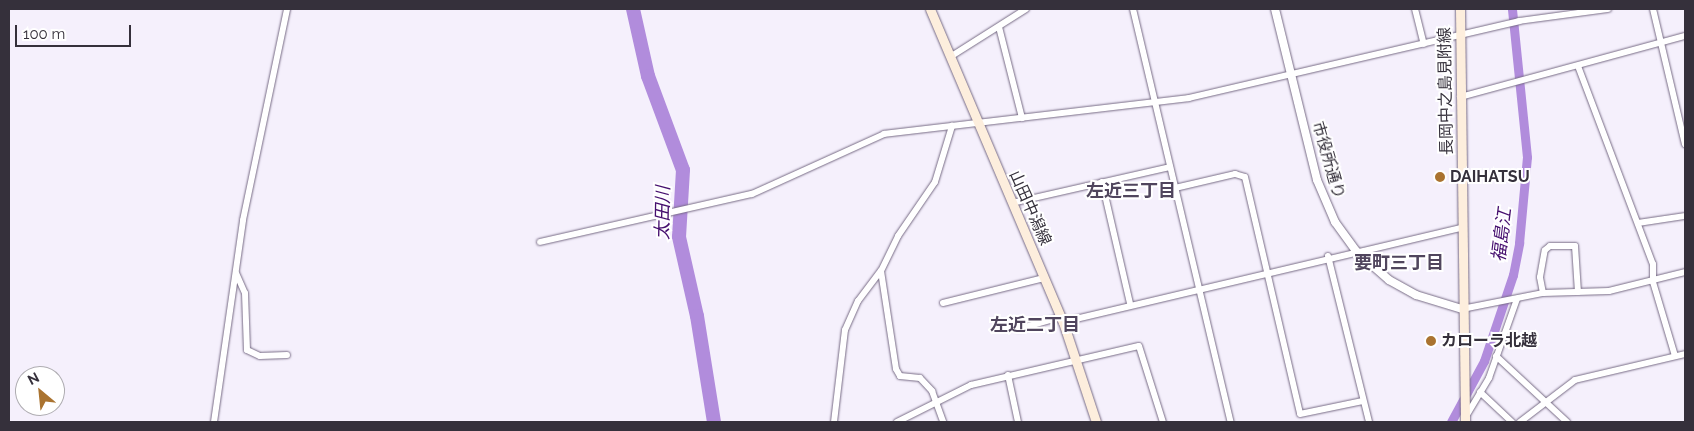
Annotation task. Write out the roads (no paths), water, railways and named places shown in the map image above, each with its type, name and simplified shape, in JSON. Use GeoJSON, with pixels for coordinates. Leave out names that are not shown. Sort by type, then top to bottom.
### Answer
{"type":"FeatureCollection","features":[{"type":"Feature","properties":{"kind":"main road","name":"山田中潟線"},"geometry":{"type":"LineString","coordinates":[[930,9],[977,124],[1062,319],[1078,360],[1096,422]]}},
{"type":"Feature","properties":{"kind":"main road","name":"長岡中之島見附線"},"geometry":{"type":"LineString","coordinates":[[1460,9],[1461,228],[1465,416]]}},
{"type":"Feature","properties":{"kind":"street"},"geometry":{"type":"LineString","coordinates":[[214,422],[235,269],[287,9]]}},
{"type":"Feature","properties":{"kind":"street"},"geometry":{"type":"LineString","coordinates":[[1010,9],[1015,16]]}},
{"type":"Feature","properties":{"kind":"street"},"geometry":{"type":"LineString","coordinates":[[950,57],[1026,9]]}},
{"type":"Feature","properties":{"kind":"street"},"geometry":{"type":"LineString","coordinates":[[1133,9],[1231,422]]}},
{"type":"Feature","properties":{"kind":"street","name":"市役所通り"},"geometry":{"type":"LineString","coordinates":[[1276,9],[1290,74],[1323,198],[1356,251],[1404,289],[1462,309]]}},
{"type":"Feature","properties":{"kind":"street"},"geometry":{"type":"LineString","coordinates":[[1415,9],[1424,44]]}},
{"type":"Feature","properties":{"kind":"street"},"geometry":{"type":"LineString","coordinates":[[540,242],[732,199],[778,184],[867,139],[952,126],[1156,102],[1290,74],[1519,21],[1608,9]]}},
{"type":"Feature","properties":{"kind":"street"},"geometry":{"type":"LineString","coordinates":[[1653,9],[1685,144]]}},
{"type":"Feature","properties":{"kind":"street"},"geometry":{"type":"LineString","coordinates":[[999,27],[1022,118]]}},
{"type":"Feature","properties":{"kind":"street"},"geometry":{"type":"LineString","coordinates":[[1460,98],[1526,82],[1685,36]]}},
{"type":"Feature","properties":{"kind":"street"},"geometry":{"type":"LineString","coordinates":[[1578,66],[1656,273],[1653,282],[1675,356]]}},
{"type":"Feature","properties":{"kind":"street"},"geometry":{"type":"LineString","coordinates":[[834,422],[845,330],[858,301],[882,271],[898,236],[935,182],[952,126]]}},
{"type":"Feature","properties":{"kind":"street"},"geometry":{"type":"LineString","coordinates":[[1012,203],[1170,167]]}},
{"type":"Feature","properties":{"kind":"street"},"geometry":{"type":"LineString","coordinates":[[1175,188],[1235,174],[1245,177],[1300,414],[1364,401]]}},
{"type":"Feature","properties":{"kind":"street"},"geometry":{"type":"LineString","coordinates":[[1102,182],[1130,303]]}},
{"type":"Feature","properties":{"kind":"street"},"geometry":{"type":"LineString","coordinates":[[1638,223],[1685,216]]}},
{"type":"Feature","properties":{"kind":"street"},"geometry":{"type":"LineString","coordinates":[[1018,329],[1198,289],[1328,256],[1461,228]]}},
{"type":"Feature","properties":{"kind":"street"},"geometry":{"type":"LineString","coordinates":[[1543,293],[1540,277],[1545,250],[1550,246],[1575,246],[1578,292]]}},
{"type":"Feature","properties":{"kind":"street"},"geometry":{"type":"LineString","coordinates":[[1328,256],[1369,422]]}},
{"type":"Feature","properties":{"kind":"street"},"geometry":{"type":"LineString","coordinates":[[235,269],[244,292],[247,350],[260,356],[287,355]]}},
{"type":"Feature","properties":{"kind":"street"},"geometry":{"type":"LineString","coordinates":[[882,271],[896,369],[900,376],[920,378],[936,399],[943,422]]}},
{"type":"Feature","properties":{"kind":"street"},"geometry":{"type":"LineString","coordinates":[[1462,309],[1543,293],[1578,292],[1653,282],[1685,272]]}},
{"type":"Feature","properties":{"kind":"street"},"geometry":{"type":"LineString","coordinates":[[944,302],[1044,278]]}},
{"type":"Feature","properties":{"kind":"street"},"geometry":{"type":"LineString","coordinates":[[1465,416],[1480,392],[1496,356],[1514,299]]}},
{"type":"Feature","properties":{"kind":"street"},"geometry":{"type":"LineString","coordinates":[[897,422],[936,399],[1008,375],[1140,346],[1163,422]]}},
{"type":"Feature","properties":{"kind":"street"},"geometry":{"type":"LineString","coordinates":[[1520,422],[1575,380],[1685,354]]}},
{"type":"Feature","properties":{"kind":"street"},"geometry":{"type":"LineString","coordinates":[[1496,356],[1568,422]]}},
{"type":"Feature","properties":{"kind":"street"},"geometry":{"type":"LineString","coordinates":[[1008,375],[1018,422]]}},
{"type":"Feature","properties":{"kind":"street"},"geometry":{"type":"LineString","coordinates":[[1480,392],[1512,422]]}},
{"type":"Feature","properties":{"kind":"waterway","name":"太田川"},"geometry":{"type":"LineString","coordinates":[[633,9],[648,76],[683,170],[679,237],[697,316],[714,422]]}},
{"type":"Feature","properties":{"kind":"waterway","name":"福島江"},"geometry":{"type":"LineString","coordinates":[[1451,422],[1484,361],[1513,275],[1519,243],[1527,157],[1512,9]]}},
{"type":"Feature","properties":{"kind":"place","name":"DAIHATSU"},"geometry":{"type":"Point","coordinates":[1440,177]}},
{"type":"Feature","properties":{"kind":"place","name":"カローラ北越"},"geometry":{"type":"Point","coordinates":[1431,341]}},
{"type":"Feature","properties":{"kind":"district","name":"左近三丁目"},"geometry":{"type":"Point","coordinates":[1131,191]}},
{"type":"Feature","properties":{"kind":"district","name":"要町三丁目"},"geometry":{"type":"Point","coordinates":[1399,263]}},
{"type":"Feature","properties":{"kind":"district","name":"左近二丁目"},"geometry":{"type":"Point","coordinates":[1035,325]}}]}
